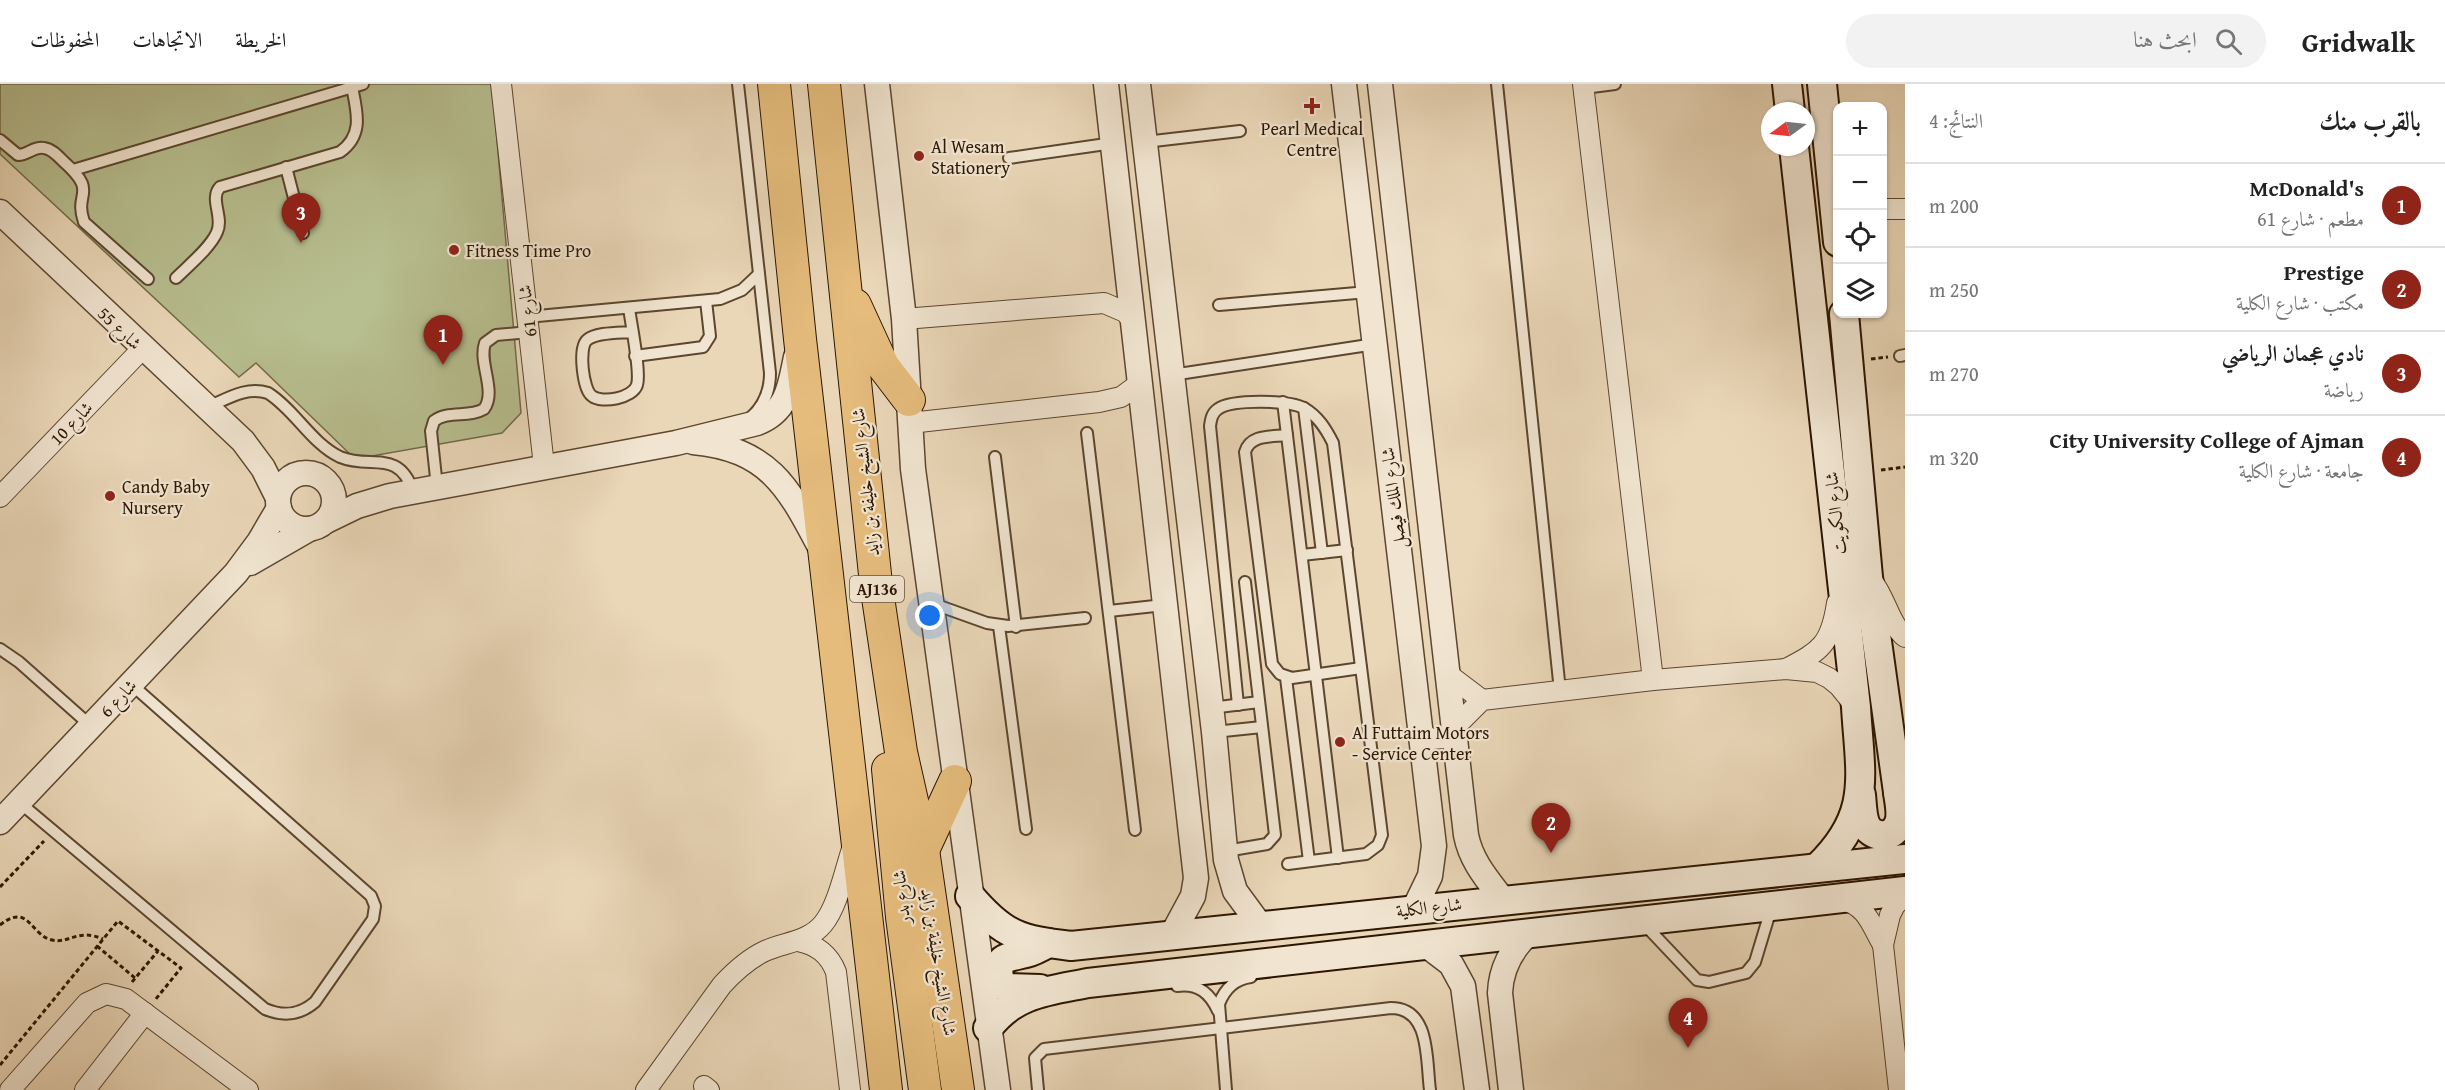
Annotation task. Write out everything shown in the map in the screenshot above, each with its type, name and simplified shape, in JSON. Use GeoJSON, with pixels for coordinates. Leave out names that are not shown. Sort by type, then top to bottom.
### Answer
{"type":"FeatureCollection","features":[{"type":"Feature","properties":{"kind":"main road","name":"AJ136"},"geometry":{"type":"LineString","coordinates":[[774,84],[800,339],[886,1090]]}},
{"type":"Feature","properties":{"kind":"main road","name":"شارع الشيخ خليفة بن زايد"},"geometry":{"type":"LineString","coordinates":[[824,84],[876,584],[901,752],[923,850],[958,1090]]}},
{"type":"Feature","properties":{"kind":"main road"},"geometry":{"type":"LineString","coordinates":[[1787,84],[1789,102]]}},
{"type":"Feature","properties":{"kind":"main road"},"geometry":{"type":"LineString","coordinates":[[1822,84],[1833,171]]}},
{"type":"Feature","properties":{"kind":"main road","name":"شارع الكويت"},"geometry":{"type":"LineString","coordinates":[[1795,156],[1856,707],[1861,795],[1865,824],[1869,830],[1881,836],[1894,831],[1898,826],[1902,801],[1868,577],[1844,318]]}},
{"type":"Feature","properties":{"kind":"main road"},"geometry":{"type":"LineString","coordinates":[[843,278],[883,366],[909,411]]}},
{"type":"Feature","properties":{"kind":"main road","name":"شارع بدر"},"geometry":{"type":"LineString","coordinates":[[893,703],[888,778],[902,917],[925,1090]]}},
{"type":"Feature","properties":{"kind":"main road"},"geometry":{"type":"LineString","coordinates":[[923,850],[955,781]]}},
{"type":"Feature","properties":{"kind":"main road","name":"شارع الكويت"},"geometry":{"type":"LineString","coordinates":[[1818,867],[1845,836],[1855,816],[1861,795]]}},
{"type":"Feature","properties":{"kind":"main road","name":"شارع الكلية"},"geometry":{"type":"LineString","coordinates":[[970,896],[989,918],[1016,936],[1071,946],[1905,859]]}},
{"type":"Feature","properties":{"kind":"main road","name":"شارع الكلية"},"geometry":{"type":"LineString","coordinates":[[988,1028],[1010,1005],[1021,999],[1051,991],[1122,985],[1324,955],[1641,922],[1905,891]]}},
{"type":"Feature","properties":{"kind":"main road"},"geometry":{"type":"LineString","coordinates":[[1048,943],[1027,953],[1007,957],[1000,964],[999,975],[1002,985],[1014,989],[1051,991]]}},
{"type":"Feature","properties":{"kind":"street","name":"شارع 61"},"geometry":{"type":"LineString","coordinates":[[501,84],[544,466]]}},
{"type":"Feature","properties":{"kind":"street"},"geometry":{"type":"LineString","coordinates":[[877,84],[904,319],[913,469],[998,1090]]}},
{"type":"Feature","properties":{"kind":"street"},"geometry":{"type":"LineString","coordinates":[[1106,84],[1196,878],[1193,896],[1172,935]]}},
{"type":"Feature","properties":{"kind":"street"},"geometry":{"type":"LineString","coordinates":[[1138,84],[1229,876],[1235,891],[1260,925]]}},
{"type":"Feature","properties":{"kind":"street","name":"شارع الملك فيصل"},"geometry":{"type":"LineString","coordinates":[[1344,84],[1432,829],[1434,860],[1430,876],[1414,909]]}},
{"type":"Feature","properties":{"kind":"street","name":"شارع الملك فيصل"},"geometry":{"type":"LineString","coordinates":[[1380,84],[1468,849],[1476,864],[1503,900]]}},
{"type":"Feature","properties":{"kind":"street"},"geometry":{"type":"LineString","coordinates":[[1583,86],[1653,680]]}},
{"type":"Feature","properties":{"kind":"street","name":"شارع 55"},"geometry":{"type":"LineString","coordinates":[[0,212],[142,349],[243,441],[263,468],[279,503]]}},
{"type":"Feature","properties":{"kind":"street"},"geometry":{"type":"LineString","coordinates":[[904,319],[1104,303],[1125,312],[1132,321]]}},
{"type":"Feature","properties":{"kind":"street"},"geometry":{"type":"LineString","coordinates":[[401,493],[676,443],[767,419],[782,406],[790,387],[800,339]]}},
{"type":"Feature","properties":{"kind":"street","name":"شارع 10"},"geometry":{"type":"LineString","coordinates":[[4,486],[142,349]]}},
{"type":"Feature","properties":{"kind":"street"},"geometry":{"type":"LineString","coordinates":[[909,411],[1099,402],[1121,397],[1140,383]]}},
{"type":"Feature","properties":{"kind":"street","name":"شارع 55"},"geometry":{"type":"LineString","coordinates":[[243,441],[316,476],[363,492],[401,493]]}},
{"type":"Feature","properties":{"kind":"street"},"geometry":{"type":"LineString","coordinates":[[676,443],[692,442],[724,447],[764,467],[793,497],[826,560]]}},
{"type":"Feature","properties":{"kind":"street"},"geometry":{"type":"LineString","coordinates":[[316,476],[333,495],[334,504],[317,525],[299,528],[290,524],[283,517],[279,503],[284,483],[291,477],[316,476]]}},
{"type":"Feature","properties":{"kind":"street","name":"شارع 6"},"geometry":{"type":"LineString","coordinates":[[236,573],[271,549],[317,525],[357,506],[401,493]]}},
{"type":"Feature","properties":{"kind":"street","name":"شارع 6"},"geometry":{"type":"LineString","coordinates":[[0,822],[236,573],[259,542],[279,503]]}},
{"type":"Feature","properties":{"kind":"street"},"geometry":{"type":"LineString","coordinates":[[1786,669],[1817,652],[1829,638],[1834,620],[1841,569]]}},
{"type":"Feature","properties":{"kind":"street"},"geometry":{"type":"LineString","coordinates":[[1868,577],[1884,598],[1896,626],[1905,637]]}},
{"type":"Feature","properties":{"kind":"street"},"geometry":{"type":"LineString","coordinates":[[1420,732],[1431,739],[1438,740],[1450,734],[1482,700],[1653,680],[1786,669],[1817,672],[1839,686],[1856,707]]}},
{"type":"Feature","properties":{"kind":"street"},"geometry":{"type":"LineString","coordinates":[[1449,675],[1482,700]]}},
{"type":"Feature","properties":{"kind":"street"},"geometry":{"type":"LineString","coordinates":[[1181,740],[1186,744],[1199,746],[1206,744],[1214,732]]}},
{"type":"Feature","properties":{"kind":"street"},"geometry":{"type":"LineString","coordinates":[[646,1090],[722,985],[734,972],[764,952],[798,941],[817,930],[830,914],[856,835]]}},
{"type":"Feature","properties":{"kind":"street"},"geometry":{"type":"LineString","coordinates":[[1899,1090],[1883,945],[1890,915],[1895,905],[1905,896]]}},
{"type":"Feature","properties":{"kind":"street"},"geometry":{"type":"LineString","coordinates":[[1840,898],[1857,905],[1867,913],[1883,945]]}},
{"type":"Feature","properties":{"kind":"street"},"geometry":{"type":"LineString","coordinates":[[1510,1090],[1500,982],[1507,960],[1521,940],[1530,932]]}},
{"type":"Feature","properties":{"kind":"street"},"geometry":{"type":"LineString","coordinates":[[798,941],[822,951],[833,964],[836,972],[850,1090]]}},
{"type":"Feature","properties":{"kind":"street"},"geometry":{"type":"LineString","coordinates":[[1426,945],[1450,964],[1463,986],[1478,1090],[1493,1084],[1500,1084],[1510,1090]]}},
{"type":"Feature","properties":{"kind":"street"},"geometry":{"type":"LineString","coordinates":[[10,1090],[87,1003],[99,996],[120,996],[248,1090]]}},
{"type":"Feature","properties":{"kind":"street"},"geometry":{"type":"LineString","coordinates":[[85,1090],[145,1013]]}},
{"type":"Feature","properties":{"kind":"lane"},"geometry":{"type":"LineString","coordinates":[[73,170],[363,84]]}},
{"type":"Feature","properties":{"kind":"lane"},"geometry":{"type":"LineString","coordinates":[[737,428],[753,416],[763,404],[770,381],[738,84]]}},
{"type":"Feature","properties":{"kind":"lane"},"geometry":{"type":"LineString","coordinates":[[1497,84],[1560,691]]}},
{"type":"Feature","properties":{"kind":"lane"},"geometry":{"type":"LineString","coordinates":[[1583,86],[1615,84]]}},
{"type":"Feature","properties":{"kind":"lane"},"geometry":{"type":"LineString","coordinates":[[176,278],[217,232],[220,220],[215,195],[220,187],[340,152],[352,141],[356,134],[358,120],[352,87]]}},
{"type":"Feature","properties":{"kind":"lane"},"geometry":{"type":"LineString","coordinates":[[1145,142],[1240,131]]}},
{"type":"Feature","properties":{"kind":"lane"},"geometry":{"type":"LineString","coordinates":[[0,140],[18,155],[36,148],[46,148],[73,170],[84,186],[81,209],[84,222],[148,279]]}},
{"type":"Feature","properties":{"kind":"lane"},"geometry":{"type":"LineString","coordinates":[[1009,158],[1113,142]]}},
{"type":"Feature","properties":{"kind":"lane"},"geometry":{"type":"LineString","coordinates":[[286,167],[303,233]]}},
{"type":"Feature","properties":{"kind":"lane"},"geometry":{"type":"LineString","coordinates":[[436,487],[431,431],[434,421],[444,416],[484,409],[489,400],[483,352],[485,343],[496,334],[528,324],[629,308],[706,301],[732,296],[759,274]]}},
{"type":"Feature","properties":{"kind":"lane"},"geometry":{"type":"LineString","coordinates":[[1219,305],[1368,292]]}},
{"type":"Feature","properties":{"kind":"lane"},"geometry":{"type":"LineString","coordinates":[[635,356],[703,347],[710,336],[706,301]]}},
{"type":"Feature","properties":{"kind":"lane"},"geometry":{"type":"LineString","coordinates":[[629,308],[632,332],[635,356],[638,382],[631,394],[596,399],[588,392],[582,352],[584,344],[591,338],[632,332]]}},
{"type":"Feature","properties":{"kind":"lane"},"geometry":{"type":"LineString","coordinates":[[1172,375],[1375,344]]}},
{"type":"Feature","properties":{"kind":"lane"},"geometry":{"type":"LineString","coordinates":[[206,408],[251,390],[268,393],[331,452],[348,460],[380,461],[393,465],[406,476],[401,493]]}},
{"type":"Feature","properties":{"kind":"lane"},"geometry":{"type":"LineString","coordinates":[[1238,705],[1210,426],[1214,413],[1223,406],[1283,402],[1304,408],[1322,423],[1333,443],[1382,835],[1378,845],[1371,852],[1288,864]]}},
{"type":"Feature","properties":{"kind":"lane"},"geometry":{"type":"LineString","coordinates":[[1283,402],[1338,858]]}},
{"type":"Feature","properties":{"kind":"lane"},"geometry":{"type":"LineString","coordinates":[[1304,408],[1322,553]]}},
{"type":"Feature","properties":{"kind":"lane"},"geometry":{"type":"LineString","coordinates":[[1087,433],[1135,830]]}},
{"type":"Feature","properties":{"kind":"lane"},"geometry":{"type":"LineString","coordinates":[[1287,435],[1255,439],[1250,442],[1245,452],[1270,657],[1276,671],[1286,678],[1361,668]]}},
{"type":"Feature","properties":{"kind":"lane"},"geometry":{"type":"LineString","coordinates":[[995,457],[1016,627]]}},
{"type":"Feature","properties":{"kind":"lane"},"geometry":{"type":"LineString","coordinates":[[1302,555],[1347,550]]}},
{"type":"Feature","properties":{"kind":"lane"},"geometry":{"type":"LineString","coordinates":[[1226,851],[1267,844],[1275,836],[1245,582]]}},
{"type":"Feature","properties":{"kind":"lane"},"geometry":{"type":"LineString","coordinates":[[930,603],[999,626],[1016,627],[1085,618]]}},
{"type":"Feature","properties":{"kind":"lane"},"geometry":{"type":"LineString","coordinates":[[1109,611],[1164,604]]}},
{"type":"Feature","properties":{"kind":"lane"},"geometry":{"type":"LineString","coordinates":[[999,626],[1026,829]]}},
{"type":"Feature","properties":{"kind":"lane"},"geometry":{"type":"LineString","coordinates":[[0,649],[19,662],[91,726]]}},
{"type":"Feature","properties":{"kind":"lane"},"geometry":{"type":"LineString","coordinates":[[1286,678],[1309,861]]}},
{"type":"Feature","properties":{"kind":"lane"},"geometry":{"type":"LineString","coordinates":[[19,802],[266,1009],[274,1013],[291,1014],[300,1012],[315,1002],[373,919],[375,906],[367,891],[131,684]]}},
{"type":"Feature","properties":{"kind":"lane"},"geometry":{"type":"LineString","coordinates":[[1211,708],[1259,702]]}},
{"type":"Feature","properties":{"kind":"lane"},"geometry":{"type":"LineString","coordinates":[[1214,732],[1262,726]]}},
{"type":"Feature","properties":{"kind":"lane"},"geometry":{"type":"LineString","coordinates":[[1641,922],[1697,980],[1709,982],[1746,973],[1755,962],[1773,905]]}},
{"type":"Feature","properties":{"kind":"lane"},"geometry":{"type":"LineString","coordinates":[[1226,1090],[1219,1013],[1222,995],[1233,983],[1247,977],[1297,968],[1324,955]]}},
{"type":"Feature","properties":{"kind":"lane"},"geometry":{"type":"LineString","coordinates":[[1164,988],[1194,986],[1210,996],[1219,1013]]}},
{"type":"Feature","properties":{"kind":"lane"},"geometry":{"type":"LineString","coordinates":[[1038,1090],[1035,1058],[1044,1049],[1391,1008],[1405,1009],[1420,1022],[1430,1090]]}},
{"type":"Feature","properties":{"kind":"path"},"geometry":{"type":"LineString","coordinates":[[1848,362],[1902,355]]}},
{"type":"Feature","properties":{"kind":"path"},"geometry":{"type":"LineString","coordinates":[[0,887],[53,831]]}},
{"type":"Feature","properties":{"kind":"path"},"geometry":{"type":"LineString","coordinates":[[0,925],[8,919],[20,917],[27,919],[51,940],[85,934],[102,939]]}},
{"type":"Feature","properties":{"kind":"path"},"geometry":{"type":"LineString","coordinates":[[97,946],[135,978]]}},
{"type":"Feature","properties":{"kind":"path"},"geometry":{"type":"LineString","coordinates":[[120,996],[158,951]]}},
{"type":"Feature","properties":{"kind":"green space"},"geometry":{"type":"Polygon","coordinates":[[[0,84],[492,84],[521,413],[502,433],[355,459],[256,363],[239,377],[0,154],[0,84]]]}},
{"type":"Feature","properties":{"kind":"place","name":"Pearl Medical Centre"},"geometry":{"type":"Point","coordinates":[1312,106]}},
{"type":"Feature","properties":{"kind":"place","name":"Al Wesam Stationery"},"geometry":{"type":"Point","coordinates":[919,156]}},
{"type":"Feature","properties":{"kind":"place","name":"نادي عجمان الرياضي"},"geometry":{"type":"Point","coordinates":[301,243]}},
{"type":"Feature","properties":{"kind":"place","name":"Fitness Time Pro"},"geometry":{"type":"Point","coordinates":[454,250]}},
{"type":"Feature","properties":{"kind":"place","name":"McDonald's"},"geometry":{"type":"Point","coordinates":[443,365]}},
{"type":"Feature","properties":{"kind":"place","name":"Candy Baby Nursery"},"geometry":{"type":"Point","coordinates":[110,496]}},
{"type":"Feature","properties":{"kind":"place","name":"Al Futtaim Motors - Service Center"},"geometry":{"type":"Point","coordinates":[1340,742]}},
{"type":"Feature","properties":{"kind":"place","name":"Prestige"},"geometry":{"type":"Point","coordinates":[1551,853]}},
{"type":"Feature","properties":{"kind":"place","name":"City University College of Ajman"},"geometry":{"type":"Point","coordinates":[1688,1048]}}]}
